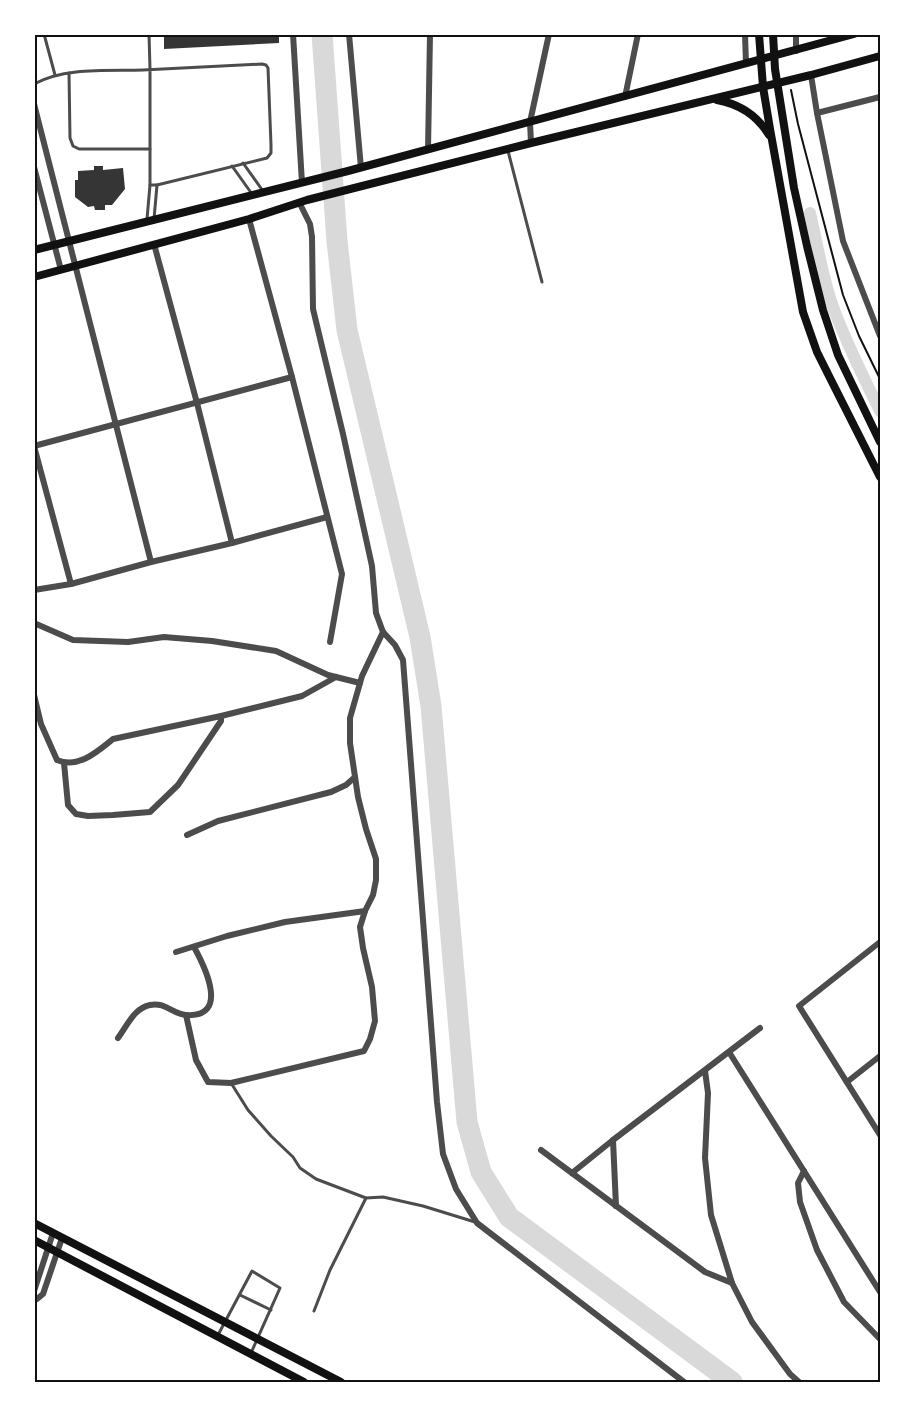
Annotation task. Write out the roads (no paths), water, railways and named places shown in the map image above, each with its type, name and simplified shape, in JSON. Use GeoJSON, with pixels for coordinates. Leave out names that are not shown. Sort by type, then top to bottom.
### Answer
{"type":"FeatureCollection","features":[{"type":"Feature","properties":{"kind":"main road"},"geometry":{"type":"LineString","coordinates":[[759,34],[763,87],[798,290],[817,352],[880,477]]}},
{"type":"Feature","properties":{"kind":"main road"},"geometry":{"type":"LineString","coordinates":[[773,34],[777,83],[794,188],[823,310],[838,355],[880,442]]}},
{"type":"Feature","properties":{"kind":"main road"},"geometry":{"type":"LineString","coordinates":[[34,250],[361,168],[854,34]]}},
{"type":"Feature","properties":{"kind":"main road"},"geometry":{"type":"LineString","coordinates":[[34,277],[249,219],[303,201],[880,56]]}},
{"type":"Feature","properties":{"kind":"main road"},"geometry":{"type":"LineString","coordinates":[[707,100],[727,102],[746,110],[761,123],[772,139]]}},
{"type":"Feature","properties":{"kind":"main road"},"geometry":{"type":"LineString","coordinates":[[34,1223],[341,1383]]}},
{"type":"Feature","properties":{"kind":"main road"},"geometry":{"type":"LineString","coordinates":[[34,1240],[304,1383]]}},
{"type":"Feature","properties":{"kind":"street"},"geometry":{"type":"LineString","coordinates":[[293,34],[304,182]]}},
{"type":"Feature","properties":{"kind":"street"},"geometry":{"type":"LineString","coordinates":[[350,34],[361,168]]}},
{"type":"Feature","properties":{"kind":"street"},"geometry":{"type":"LineString","coordinates":[[428,150],[430,34]]}},
{"type":"Feature","properties":{"kind":"street"},"geometry":{"type":"LineString","coordinates":[[531,142],[530,122],[549,34]]}},
{"type":"Feature","properties":{"kind":"street"},"geometry":{"type":"LineString","coordinates":[[625,97],[638,34]]}},
{"type":"Feature","properties":{"kind":"street"},"geometry":{"type":"LineString","coordinates":[[745,34],[746,63]]}},
{"type":"Feature","properties":{"kind":"street"},"geometry":{"type":"LineString","coordinates":[[796,34],[796,51]]}},
{"type":"Feature","properties":{"kind":"street"},"geometry":{"type":"LineString","coordinates":[[811,75],[843,241],[880,336]]}},
{"type":"Feature","properties":{"kind":"street"},"geometry":{"type":"LineString","coordinates":[[817,113],[880,97]]}},
{"type":"Feature","properties":{"kind":"street"},"geometry":{"type":"LineString","coordinates":[[34,104],[151,562]]}},
{"type":"Feature","properties":{"kind":"street"},"geometry":{"type":"LineString","coordinates":[[34,167],[61,270]]}},
{"type":"Feature","properties":{"kind":"street"},"geometry":{"type":"LineString","coordinates":[[303,201],[312,237],[313,309],[344,434],[372,566],[376,613],[383,632],[395,645],[403,660],[443,1154],[456,1189],[477,1222],[684,1383]]}},
{"type":"Feature","properties":{"kind":"street"},"geometry":{"type":"LineString","coordinates":[[249,219],[342,574],[330,642]]}},
{"type":"Feature","properties":{"kind":"street"},"geometry":{"type":"LineString","coordinates":[[154,244],[232,543]]}},
{"type":"Feature","properties":{"kind":"street"},"geometry":{"type":"LineString","coordinates":[[872,315],[880,313]]}},
{"type":"Feature","properties":{"kind":"street"},"geometry":{"type":"LineString","coordinates":[[71,584],[34,446],[292,377]]}},
{"type":"Feature","properties":{"kind":"street"},"geometry":{"type":"LineString","coordinates":[[34,590],[71,584],[327,517]]}},
{"type":"Feature","properties":{"kind":"street"},"geometry":{"type":"LineString","coordinates":[[34,623],[73,640],[128,642],[164,638],[212,641],[276,651],[328,675],[360,683]]}},
{"type":"Feature","properties":{"kind":"street"},"geometry":{"type":"LineString","coordinates":[[186,1016],[196,1060],[208,1082],[231,1083],[364,1052],[375,1021],[372,987],[360,927],[373,895],[376,859],[360,807],[350,718],[362,676],[383,632]]}},
{"type":"Feature","properties":{"kind":"street"},"geometry":{"type":"LineString","coordinates":[[34,695],[41,724],[51,748],[57,760],[63,763],[78,762],[100,750],[113,739],[302,696],[336,677]]}},
{"type":"Feature","properties":{"kind":"street"},"geometry":{"type":"LineString","coordinates":[[63,763],[68,805],[76,814],[113,816],[150,812],[178,785],[221,721],[221,716]]}},
{"type":"Feature","properties":{"kind":"street"},"geometry":{"type":"LineString","coordinates":[[187,835],[218,821],[332,792],[355,777]]}},
{"type":"Feature","properties":{"kind":"street"},"geometry":{"type":"LineString","coordinates":[[176,952],[227,936],[285,922],[365,911]]}},
{"type":"Feature","properties":{"kind":"street"},"geometry":{"type":"LineString","coordinates":[[880,942],[799,1006],[880,1135]]}},
{"type":"Feature","properties":{"kind":"street"},"geometry":{"type":"LineString","coordinates":[[118,1038],[137,1011],[149,1005],[163,1005],[186,1016],[207,1010],[211,1002],[210,986],[204,964],[194,947]]}},
{"type":"Feature","properties":{"kind":"street"},"geometry":{"type":"LineString","coordinates":[[572,1173],[760,1029]]}},
{"type":"Feature","properties":{"kind":"street"},"geometry":{"type":"LineString","coordinates":[[729,1052],[880,1292]]}},
{"type":"Feature","properties":{"kind":"street"},"geometry":{"type":"LineString","coordinates":[[847,1082],[880,1056]]}},
{"type":"Feature","properties":{"kind":"street"},"geometry":{"type":"LineString","coordinates":[[705,1071],[708,1093],[705,1158],[711,1215],[732,1283],[752,1322],[799,1383]]}},
{"type":"Feature","properties":{"kind":"street"},"geometry":{"type":"LineString","coordinates":[[613,1140],[616,1206]]}},
{"type":"Feature","properties":{"kind":"street"},"geometry":{"type":"LineString","coordinates":[[542,1150],[705,1272],[732,1283]]}},
{"type":"Feature","properties":{"kind":"street"},"geometry":{"type":"LineString","coordinates":[[804,1172],[798,1183],[800,1202],[817,1250],[844,1302],[880,1339]]}},
{"type":"Feature","properties":{"kind":"street"},"geometry":{"type":"LineString","coordinates":[[37,1299],[34,1291],[53,1233]]}},
{"type":"Feature","properties":{"kind":"street"},"geometry":{"type":"LineString","coordinates":[[34,1307],[37,1299],[43,1294],[62,1238]]}},
{"type":"Feature","properties":{"kind":"lane"},"geometry":{"type":"LineString","coordinates":[[44,34],[55,75]]}},
{"type":"Feature","properties":{"kind":"lane"},"geometry":{"type":"LineString","coordinates":[[149,34],[151,220]]}},
{"type":"Feature","properties":{"kind":"lane"},"geometry":{"type":"LineString","coordinates":[[34,84],[55,75],[69,73],[266,65],[268,68],[271,153],[267,158],[150,185]]}},
{"type":"Feature","properties":{"kind":"lane"},"geometry":{"type":"LineString","coordinates":[[69,73],[70,138],[73,146],[79,149],[150,149]]}},
{"type":"Feature","properties":{"kind":"lane"},"geometry":{"type":"LineString","coordinates":[[507,149],[542,282]]}},
{"type":"Feature","properties":{"kind":"lane"},"geometry":{"type":"LineString","coordinates":[[243,163],[265,192]]}},
{"type":"Feature","properties":{"kind":"lane"},"geometry":{"type":"LineString","coordinates":[[232,166],[253,195]]}},
{"type":"Feature","properties":{"kind":"lane"},"geometry":{"type":"LineString","coordinates":[[151,220],[157,185]]}},
{"type":"Feature","properties":{"kind":"lane"},"geometry":{"type":"LineString","coordinates":[[231,1083],[248,1110],[271,1136],[293,1157],[300,1168],[316,1179],[366,1198],[383,1197],[477,1222]]}},
{"type":"Feature","properties":{"kind":"lane"},"geometry":{"type":"LineString","coordinates":[[314,1311],[330,1270],[366,1198]]}},
{"type":"Feature","properties":{"kind":"lane"},"geometry":{"type":"LineString","coordinates":[[217,1336],[252,1271],[280,1288],[250,1354]]}},
{"type":"Feature","properties":{"kind":"lane"},"geometry":{"type":"LineString","coordinates":[[239,1295],[271,1310]]}},
{"type":"Feature","properties":{"kind":"waterway"},"geometry":{"type":"LineString","coordinates":[[322,34],[337,241],[347,330],[420,637],[431,706],[467,1122],[481,1172],[509,1217],[732,1382]]}},
{"type":"Feature","properties":{"kind":"waterway"},"geometry":{"type":"LineString","coordinates":[[810,213],[832,304],[848,345],[880,411]]}}]}
